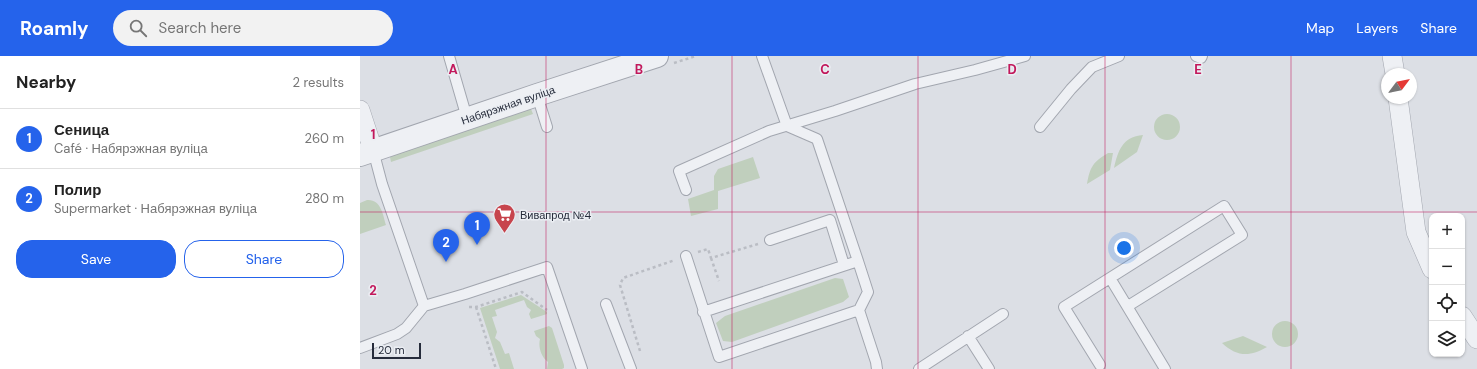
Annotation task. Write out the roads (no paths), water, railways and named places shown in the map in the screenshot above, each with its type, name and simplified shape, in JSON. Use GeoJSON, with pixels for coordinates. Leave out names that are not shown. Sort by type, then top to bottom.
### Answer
{"type":"FeatureCollection","features":[{"type":"Feature","properties":{"kind":"street","name":"Набярэжная вуліца"},"geometry":{"type":"LineString","coordinates":[[366,153],[467,118],[657,56]]}},
{"type":"Feature","properties":{"kind":"street"},"geometry":{"type":"LineString","coordinates":[[1392,56],[1394,68]]}},
{"type":"Feature","properties":{"kind":"street"},"geometry":{"type":"LineString","coordinates":[[1399,104],[1416,232],[1429,262]]}},
{"type":"Feature","properties":{"kind":"street"},"geometry":{"type":"LineString","coordinates":[[360,110],[366,153]]}},
{"type":"Feature","properties":{"kind":"street"},"geometry":{"type":"LineString","coordinates":[[1465,321],[1477,339]]}},
{"type":"Feature","properties":{"kind":"lane"},"geometry":{"type":"LineString","coordinates":[[449,56],[467,118]]}},
{"type":"Feature","properties":{"kind":"lane"},"geometry":{"type":"LineString","coordinates":[[762,56],[787,126],[817,139],[868,292],[859,310],[877,369]]}},
{"type":"Feature","properties":{"kind":"lane"},"geometry":{"type":"LineString","coordinates":[[686,190],[679,171],[769,131],[915,84],[975,70],[1025,56]]}},
{"type":"Feature","properties":{"kind":"lane"},"geometry":{"type":"LineString","coordinates":[[1040,127],[1071,89],[1092,67],[1119,56]]}},
{"type":"Feature","properties":{"kind":"lane"},"geometry":{"type":"LineString","coordinates":[[1196,56],[1201,58],[1202,56]]}},
{"type":"Feature","properties":{"kind":"lane"},"geometry":{"type":"LineString","coordinates":[[536,95],[547,127]]}},
{"type":"Feature","properties":{"kind":"lane"},"geometry":{"type":"LineString","coordinates":[[366,153],[384,192],[424,306]]}},
{"type":"Feature","properties":{"kind":"lane"},"geometry":{"type":"LineString","coordinates":[[1100,365],[1064,307],[1224,206],[1242,235],[1128,306]]}},
{"type":"Feature","properties":{"kind":"lane"},"geometry":{"type":"LineString","coordinates":[[770,240],[830,220],[844,265]]}},
{"type":"Feature","properties":{"kind":"lane"},"geometry":{"type":"LineString","coordinates":[[686,256],[718,357],[859,310]]}},
{"type":"Feature","properties":{"kind":"lane"},"geometry":{"type":"LineString","coordinates":[[704,312],[858,261]]}},
{"type":"Feature","properties":{"kind":"lane"},"geometry":{"type":"LineString","coordinates":[[360,348],[397,334],[406,328],[424,306],[466,294],[547,267],[582,369]]}},
{"type":"Feature","properties":{"kind":"lane"},"geometry":{"type":"LineString","coordinates":[[1110,278],[1165,369]]}},
{"type":"Feature","properties":{"kind":"lane"},"geometry":{"type":"LineString","coordinates":[[606,304],[631,369]]}},
{"type":"Feature","properties":{"kind":"lane"},"geometry":{"type":"LineString","coordinates":[[919,369],[1002,314]]}},
{"type":"Feature","properties":{"kind":"lane"},"geometry":{"type":"LineString","coordinates":[[968,336],[989,369]]}},
{"type":"Feature","properties":{"kind":"place","name":"Вивапрод №4"},"geometry":{"type":"Point","coordinates":[504,234]}},
{"type":"Feature","properties":{"kind":"place","name":"Сеница"},"geometry":{"type":"Point","coordinates":[477,245]}},
{"type":"Feature","properties":{"kind":"place","name":"Полир"},"geometry":{"type":"Point","coordinates":[446,262]}}]}
